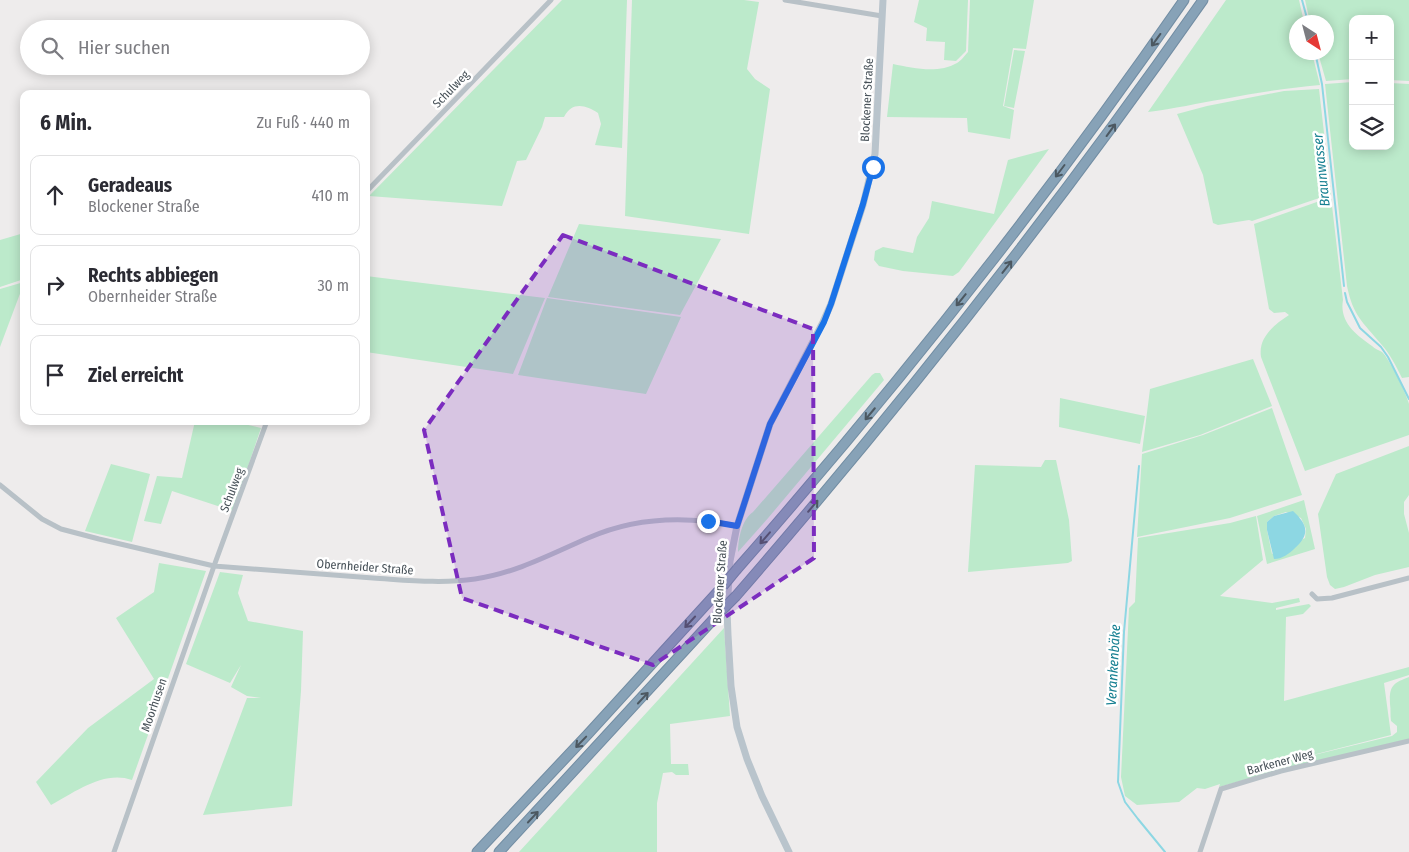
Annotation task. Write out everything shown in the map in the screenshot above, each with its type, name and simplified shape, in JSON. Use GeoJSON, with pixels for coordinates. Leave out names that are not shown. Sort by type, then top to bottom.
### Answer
{"type":"FeatureCollection","features":[{"type":"Feature","properties":{"kind":"highway"},"geometry":{"type":"LineString","coordinates":[[477,852],[738,570],[819,475],[994,258],[1077,149],[1184,0]]}},
{"type":"Feature","properties":{"kind":"highway"},"geometry":{"type":"LineString","coordinates":[[499,852],[736,596],[792,532],[920,377],[1056,203],[1203,0]]}},
{"type":"Feature","properties":{"kind":"street","name":"Schulweg"},"geometry":{"type":"LineString","coordinates":[[370,188],[550,0]]}},
{"type":"Feature","properties":{"kind":"street"},"geometry":{"type":"LineString","coordinates":[[785,0],[882,16]]}},
{"type":"Feature","properties":{"kind":"street","name":"Blockener Straße"},"geometry":{"type":"LineString","coordinates":[[789,852],[762,796],[737,727],[731,679],[727,610],[730,561],[737,526],[770,424],[824,322],[863,204],[877,140],[883,0]]}},
{"type":"Feature","properties":{"kind":"street","name":"Schulweg"},"geometry":{"type":"LineString","coordinates":[[214,566],[267,425]]}},
{"type":"Feature","properties":{"kind":"street","name":"Obernheider Straße"},"geometry":{"type":"LineString","coordinates":[[0,485],[42,519],[61,529],[214,566],[411,580],[460,581],[501,574],[529,565],[590,537],[641,522],[678,519],[708,521],[737,526]]}},
{"type":"Feature","properties":{"kind":"street","name":"Moorhusen"},"geometry":{"type":"LineString","coordinates":[[114,852],[214,566]]}},
{"type":"Feature","properties":{"kind":"street"},"geometry":{"type":"LineString","coordinates":[[1312,594],[1317,599],[1332,598],[1409,578]]}},
{"type":"Feature","properties":{"kind":"street","name":"Barkener Weg"},"geometry":{"type":"LineString","coordinates":[[1200,852],[1220,789],[1409,741]]}},
{"type":"Feature","properties":{"kind":"highlighted area"},"geometry":{"type":"Polygon","coordinates":[[[563,235],[813,329],[814,558],[653,665],[462,598],[424,430],[563,235]]]}},
{"type":"Feature","properties":{"kind":"green space"},"geometry":{"type":"Polygon","coordinates":[[[562,0],[627,0],[622,148],[595,145],[601,124],[598,113],[580,106],[571,108],[564,117],[545,117],[526,160],[517,161],[502,206],[370,195],[562,0]]]}},
{"type":"Feature","properties":{"kind":"green space"},"geometry":{"type":"Polygon","coordinates":[[[632,0],[744,0],[759,2],[747,69],[755,79],[770,89],[749,234],[625,216],[632,0]]]}},
{"type":"Feature","properties":{"kind":"green space"},"geometry":{"type":"Polygon","coordinates":[[[919,0],[968,0],[966,51],[956,61],[944,60],[945,42],[926,41],[927,28],[914,22],[919,0]]]}},
{"type":"Feature","properties":{"kind":"green space"},"geometry":{"type":"Polygon","coordinates":[[[970,0],[1034,0],[1026,49],[1013,48],[1003,106],[1014,110],[1010,139],[968,132],[967,118],[887,117],[893,64],[925,69],[942,68],[958,62],[968,52],[970,0]]]}},
{"type":"Feature","properties":{"kind":"green space"},"geometry":{"type":"Polygon","coordinates":[[[1226,0],[1299,0],[1302,15],[1289,15],[1289,60],[1314,60],[1320,85],[1148,112],[1226,0]]]}},
{"type":"Feature","properties":{"kind":"green space"},"geometry":{"type":"Polygon","coordinates":[[[1305,0],[1409,0],[1409,81],[1394,80],[1394,15],[1349,15],[1349,79],[1326,81],[1320,60],[1334,60],[1334,15],[1308,15],[1305,0]]]}},
{"type":"Feature","properties":{"kind":"green space"},"geometry":{"type":"Polygon","coordinates":[[[1014,50],[1025,51],[1014,108],[1004,106],[1014,50]]]}},
{"type":"Feature","properties":{"kind":"green space"},"geometry":{"type":"Polygon","coordinates":[[[1349,82],[1349,150],[1394,150],[1394,83],[1409,84],[1409,377],[1402,378],[1387,352],[1356,312],[1349,296],[1325,84],[1349,82]]]}},
{"type":"Feature","properties":{"kind":"green space"},"geometry":{"type":"Polygon","coordinates":[[[1319,89],[1331,194],[1252,221],[1218,225],[1213,223],[1203,175],[1177,114],[1207,106],[1284,91],[1319,89]]]}},
{"type":"Feature","properties":{"kind":"green space"},"geometry":{"type":"Polygon","coordinates":[[[1049,149],[959,272],[953,276],[903,271],[879,266],[874,260],[875,251],[883,247],[913,253],[917,237],[929,218],[932,201],[994,214],[1008,160],[1049,149]]]}},
{"type":"Feature","properties":{"kind":"green space"},"geometry":{"type":"Polygon","coordinates":[[[1331,197],[1344,315],[1350,327],[1360,337],[1382,352],[1393,369],[1409,404],[1409,435],[1305,471],[1261,357],[1262,343],[1268,332],[1289,315],[1285,312],[1274,313],[1269,309],[1254,224],[1331,197]]]}},
{"type":"Feature","properties":{"kind":"green space"},"geometry":{"type":"Polygon","coordinates":[[[579,224],[721,239],[680,315],[548,297],[579,224]]]}},
{"type":"Feature","properties":{"kind":"green space"},"geometry":{"type":"Polygon","coordinates":[[[20,234],[20,280],[0,287],[0,240],[20,234]]]}},
{"type":"Feature","properties":{"kind":"green space"},"geometry":{"type":"Polygon","coordinates":[[[370,276],[545,298],[513,374],[370,353],[370,276]]]}},
{"type":"Feature","properties":{"kind":"green space"},"geometry":{"type":"Polygon","coordinates":[[[20,283],[20,294],[0,347],[0,289],[20,283]]]}},
{"type":"Feature","properties":{"kind":"green space"},"geometry":{"type":"Polygon","coordinates":[[[547,298],[681,317],[646,394],[518,375],[547,298]]]}},
{"type":"Feature","properties":{"kind":"green space"},"geometry":{"type":"Polygon","coordinates":[[[1253,359],[1272,406],[1200,435],[1142,452],[1150,389],[1253,359]]]}},
{"type":"Feature","properties":{"kind":"green space"},"geometry":{"type":"Polygon","coordinates":[[[875,373],[880,373],[884,380],[738,552],[741,530],[749,515],[875,373]]]}},
{"type":"Feature","properties":{"kind":"green space"},"geometry":{"type":"Polygon","coordinates":[[[1060,398],[1145,416],[1140,444],[1059,427],[1060,398]]]}},
{"type":"Feature","properties":{"kind":"green space"},"geometry":{"type":"Polygon","coordinates":[[[1272,408],[1302,495],[1230,518],[1137,537],[1142,454],[1203,435],[1272,408]]]}},
{"type":"Feature","properties":{"kind":"green space"},"geometry":{"type":"Polygon","coordinates":[[[194,425],[248,425],[261,428],[233,511],[172,491],[161,524],[144,521],[157,476],[182,478],[194,425]]]}},
{"type":"Feature","properties":{"kind":"green space"},"geometry":{"type":"Polygon","coordinates":[[[1409,446],[1409,495],[1404,502],[1404,514],[1409,533],[1409,567],[1375,575],[1335,589],[1330,585],[1327,577],[1318,514],[1336,474],[1409,446]]]}},
{"type":"Feature","properties":{"kind":"green space"},"geometry":{"type":"Polygon","coordinates":[[[1045,460],[1056,460],[1069,520],[1072,561],[1068,563],[968,572],[975,465],[1041,467],[1045,460]]]}},
{"type":"Feature","properties":{"kind":"green space"},"geometry":{"type":"Polygon","coordinates":[[[111,464],[150,474],[132,542],[85,531],[111,464]]]}},
{"type":"Feature","properties":{"kind":"green space"},"geometry":{"type":"Polygon","coordinates":[[[1304,500],[1315,549],[1267,564],[1257,516],[1304,500]],[[1286,512],[1274,516],[1267,522],[1272,554],[1305,538],[1306,529],[1301,518],[1286,512]]]}},
{"type":"Feature","properties":{"kind":"green space"},"geometry":{"type":"Polygon","coordinates":[[[1256,516],[1263,560],[1220,596],[1272,603],[1299,598],[1300,602],[1276,608],[1276,610],[1309,604],[1311,606],[1303,614],[1286,617],[1284,701],[1409,667],[1409,675],[1384,683],[1391,735],[1285,762],[1392,736],[1397,732],[1397,726],[1391,721],[1391,689],[1399,681],[1409,677],[1409,739],[1284,769],[1219,787],[1220,784],[1205,789],[1197,788],[1179,802],[1137,805],[1125,796],[1121,777],[1129,608],[1135,602],[1138,538],[1230,523],[1256,516]]]}},
{"type":"Feature","properties":{"kind":"green space"},"geometry":{"type":"Polygon","coordinates":[[[159,563],[206,571],[132,780],[111,778],[100,780],[51,805],[36,782],[88,728],[154,679],[116,618],[154,592],[159,563]]]}},
{"type":"Feature","properties":{"kind":"green space"},"geometry":{"type":"Polygon","coordinates":[[[220,572],[243,575],[238,593],[248,621],[303,631],[301,691],[292,806],[203,815],[247,698],[261,698],[247,696],[231,687],[241,665],[230,683],[186,664],[220,572]]]}},
{"type":"Feature","properties":{"kind":"green space"},"geometry":{"type":"Polygon","coordinates":[[[724,628],[730,716],[670,724],[671,764],[688,764],[689,775],[676,775],[672,772],[663,773],[657,803],[657,852],[519,852],[724,628]]]}},
{"type":"Feature","properties":{"kind":"water"},"geometry":{"type":"Polygon","coordinates":[[[1293,511],[1302,521],[1305,534],[1300,543],[1290,552],[1283,557],[1274,559],[1267,522],[1274,516],[1293,511]]]}},
{"type":"Feature","properties":{"kind":"waterway","name":"Braunwasser"},"geometry":{"type":"LineString","coordinates":[[1302,0],[1306,15]]}},
{"type":"Feature","properties":{"kind":"waterway","name":"Braunwasser"},"geometry":{"type":"LineString","coordinates":[[1317,60],[1322,84],[1344,286]]}},
{"type":"Feature","properties":{"kind":"waterway","name":"Braunwasser"},"geometry":{"type":"LineString","coordinates":[[1345,293],[1347,302],[1360,328],[1381,347],[1388,357],[1409,399]]}},
{"type":"Feature","properties":{"kind":"waterway","name":"Verankenbäke"},"geometry":{"type":"LineString","coordinates":[[1139,466],[1124,632],[1118,782],[1125,802],[1165,852]]}},
{"type":"Feature","properties":{"kind":"route"},"geometry":{"type":"LineString","coordinates":[[708,521],[737,526],[770,424],[824,322],[831,304],[870,183],[873,167]]}}]}
